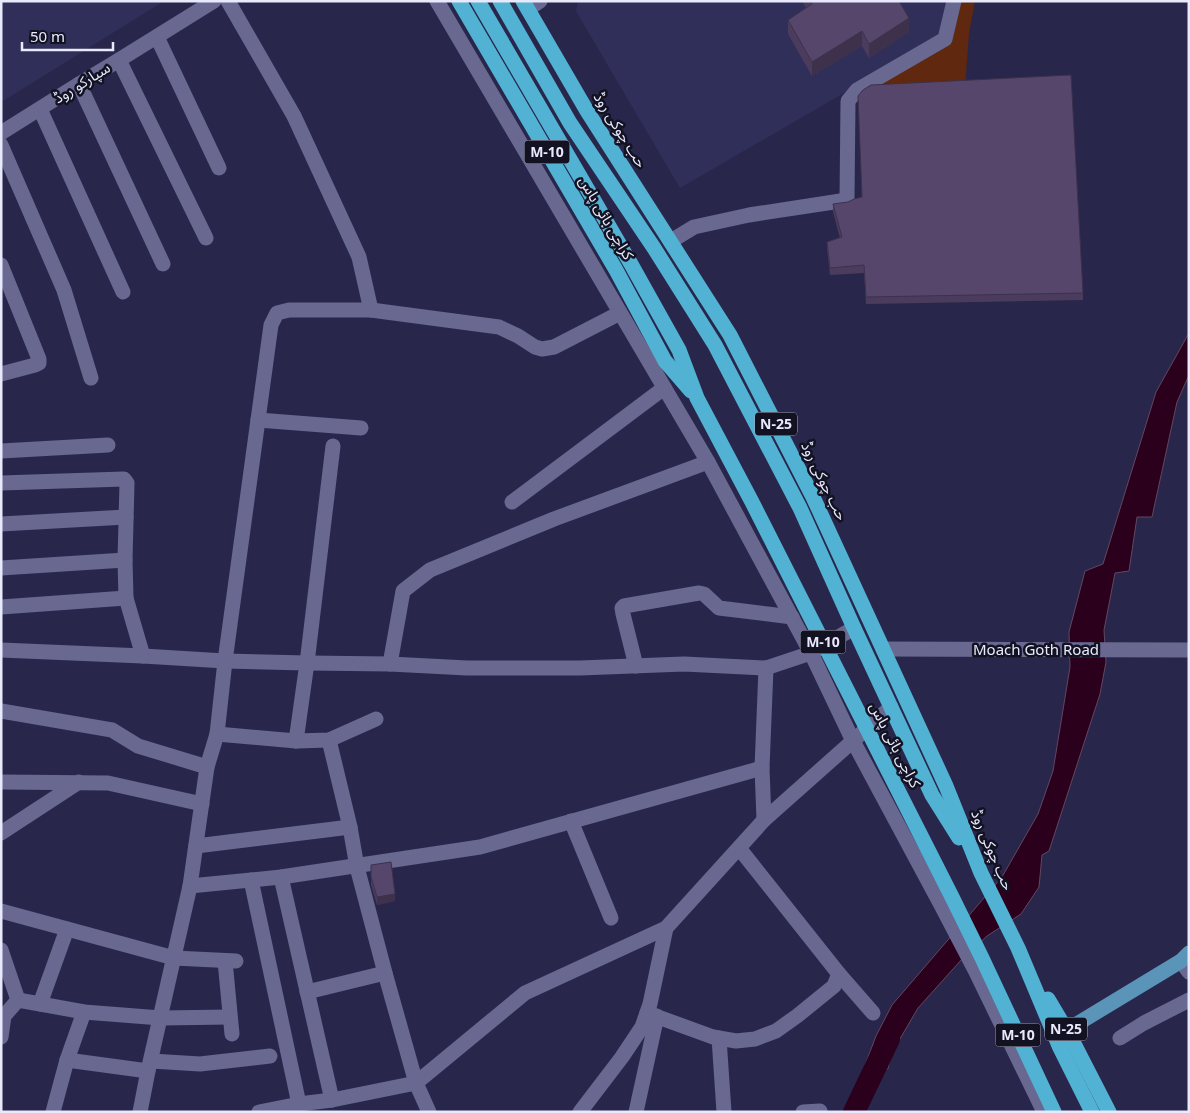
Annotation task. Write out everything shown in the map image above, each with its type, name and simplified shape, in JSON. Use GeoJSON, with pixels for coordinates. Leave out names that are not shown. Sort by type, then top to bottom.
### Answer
{"type":"FeatureCollection","features":[{"type":"Feature","properties":{"kind":"highway","name":"کراچی بائی پاس"},"geometry":{"type":"LineString","coordinates":[[459,1],[635,303],[665,361],[697,398]]}},
{"type":"Feature","properties":{"kind":"highway","name":"کراچی بائی پاس"},"geometry":{"type":"LineString","coordinates":[[478,1],[652,300],[679,350],[697,398],[867,728],[947,901],[1054,1112]]}},
{"type":"Feature","properties":{"kind":"highway"},"geometry":{"type":"LineString","coordinates":[[500,1],[570,123],[654,248],[715,344],[800,508],[932,795],[984,878]]}},
{"type":"Feature","properties":{"kind":"highway","name":"حب چوکی روڈ"},"geometry":{"type":"LineString","coordinates":[[530,4],[587,112],[730,335],[814,497],[946,786],[984,878],[1015,943],[1060,1048],[1092,1112]]}},
{"type":"Feature","properties":{"kind":"highway","name":"حب چوکی روڈ"},"geometry":{"type":"LineString","coordinates":[[1015,943],[1067,1030],[1109,1112]]}},
{"type":"Feature","properties":{"kind":"main road"},"geometry":{"type":"LineString","coordinates":[[1067,1030],[1186,962]]}},
{"type":"Feature","properties":{"kind":"street","name":"سپارکو روڈ"},"geometry":{"type":"LineString","coordinates":[[1,134],[214,1]]}},
{"type":"Feature","properties":{"kind":"street"},"geometry":{"type":"LineString","coordinates":[[228,1],[294,116],[359,257],[371,310]]}},
{"type":"Feature","properties":{"kind":"street"},"geometry":{"type":"LineString","coordinates":[[437,1],[708,462],[811,653],[853,741],[947,901]]}},
{"type":"Feature","properties":{"kind":"street"},"geometry":{"type":"LineString","coordinates":[[670,241],[694,227],[749,215],[847,200],[848,101],[857,90],[945,39],[954,1]]}},
{"type":"Feature","properties":{"kind":"street"},"geometry":{"type":"LineString","coordinates":[[157,37],[219,168]]}},
{"type":"Feature","properties":{"kind":"street"},"geometry":{"type":"LineString","coordinates":[[120,60],[206,238]]}},
{"type":"Feature","properties":{"kind":"street"},"geometry":{"type":"LineString","coordinates":[[79,84],[163,264]]}},
{"type":"Feature","properties":{"kind":"street"},"geometry":{"type":"LineString","coordinates":[[40,109],[123,292]]}},
{"type":"Feature","properties":{"kind":"street"},"geometry":{"type":"LineString","coordinates":[[1,145],[64,290],[91,378]]}},
{"type":"Feature","properties":{"kind":"street"},"geometry":{"type":"LineString","coordinates":[[1,265],[39,358],[39,363],[35,365],[1,374]]}},
{"type":"Feature","properties":{"kind":"street"},"geometry":{"type":"LineString","coordinates":[[140,1112],[190,886],[207,767],[217,734],[225,661],[271,325],[277,313],[289,310],[371,310],[499,328],[542,349],[554,347],[620,313]]}},
{"type":"Feature","properties":{"kind":"street"},"geometry":{"type":"LineString","coordinates":[[512,502],[664,388]]}},
{"type":"Feature","properties":{"kind":"street"},"geometry":{"type":"LineString","coordinates":[[258,420],[361,428]]}},
{"type":"Feature","properties":{"kind":"street"},"geometry":{"type":"LineString","coordinates":[[1,451],[108,445]]}},
{"type":"Feature","properties":{"kind":"street"},"geometry":{"type":"LineString","coordinates":[[296,741],[333,446]]}},
{"type":"Feature","properties":{"kind":"street"},"geometry":{"type":"LineString","coordinates":[[390,664],[403,591],[430,570],[554,519],[708,462]]}},
{"type":"Feature","properties":{"kind":"street"},"geometry":{"type":"LineString","coordinates":[[1,483],[124,479],[127,483],[126,598],[143,656]]}},
{"type":"Feature","properties":{"kind":"street"},"geometry":{"type":"LineString","coordinates":[[1,524],[126,517]]}},
{"type":"Feature","properties":{"kind":"street"},"geometry":{"type":"LineString","coordinates":[[1,568],[125,560]]}},
{"type":"Feature","properties":{"kind":"street"},"geometry":{"type":"LineString","coordinates":[[636,666],[623,614],[622,608],[624,606],[699,593],[704,594],[719,608],[792,617]]}},
{"type":"Feature","properties":{"kind":"street"},"geometry":{"type":"LineString","coordinates":[[1,608],[126,598]]}},
{"type":"Feature","properties":{"kind":"street"},"geometry":{"type":"LineString","coordinates":[[1,650],[225,661],[307,664],[390,664],[466,668],[580,668],[684,664],[766,668],[811,653],[854,628]]}},
{"type":"Feature","properties":{"kind":"street","name":"Moach Goth Road"},"geometry":{"type":"LineString","coordinates":[[883,649],[1189,650]]}},
{"type":"Feature","properties":{"kind":"street"},"geometry":{"type":"LineString","coordinates":[[764,820],[762,768],[766,668]]}},
{"type":"Feature","properties":{"kind":"street"},"geometry":{"type":"LineString","coordinates":[[259,1112],[416,1083],[525,992],[666,928],[764,820],[891,707]]}},
{"type":"Feature","properties":{"kind":"street"},"geometry":{"type":"LineString","coordinates":[[1,711],[112,730],[138,746],[207,767]]}},
{"type":"Feature","properties":{"kind":"street"},"geometry":{"type":"LineString","coordinates":[[217,734],[296,741],[329,740],[376,719]]}},
{"type":"Feature","properties":{"kind":"street"},"geometry":{"type":"LineString","coordinates":[[329,740],[350,827],[357,867],[385,973],[416,1083],[429,1112]]}},
{"type":"Feature","properties":{"kind":"street"},"geometry":{"type":"LineString","coordinates":[[190,886],[357,867],[480,847],[762,768]]}},
{"type":"Feature","properties":{"kind":"street"},"geometry":{"type":"LineString","coordinates":[[1,782],[108,783],[202,804]]}},
{"type":"Feature","properties":{"kind":"street"},"geometry":{"type":"LineString","coordinates":[[1,833],[80,782]]}},
{"type":"Feature","properties":{"kind":"street"},"geometry":{"type":"LineString","coordinates":[[571,821],[611,918]]}},
{"type":"Feature","properties":{"kind":"street"},"geometry":{"type":"LineString","coordinates":[[196,846],[350,827]]}},
{"type":"Feature","properties":{"kind":"street"},"geometry":{"type":"LineString","coordinates":[[739,848],[839,974],[873,1013]]}},
{"type":"Feature","properties":{"kind":"street"},"geometry":{"type":"LineString","coordinates":[[281,877],[332,1100]]}},
{"type":"Feature","properties":{"kind":"street"},"geometry":{"type":"LineString","coordinates":[[251,880],[299,1104]]}},
{"type":"Feature","properties":{"kind":"street"},"geometry":{"type":"LineString","coordinates":[[1,911],[174,958],[230,961],[230,1018],[232,1034]]}},
{"type":"Feature","properties":{"kind":"street"},"geometry":{"type":"LineString","coordinates":[[636,1112],[652,1015],[650,1004],[666,928]]}},
{"type":"Feature","properties":{"kind":"street"},"geometry":{"type":"LineString","coordinates":[[40,1004],[68,929]]}},
{"type":"Feature","properties":{"kind":"street"},"geometry":{"type":"LineString","coordinates":[[1,950],[18,1000]]}},
{"type":"Feature","properties":{"kind":"street"},"geometry":{"type":"LineString","coordinates":[[979,964],[1044,1112]]}},
{"type":"Feature","properties":{"kind":"street"},"geometry":{"type":"LineString","coordinates":[[307,992],[385,973]]}},
{"type":"Feature","properties":{"kind":"street"},"geometry":{"type":"LineString","coordinates":[[652,1015],[713,1037],[736,1041],[755,1039],[776,1031],[797,1016],[834,986],[839,974]]}},
{"type":"Feature","properties":{"kind":"street"},"geometry":{"type":"LineString","coordinates":[[18,1000],[84,1012],[161,1018],[230,1018]]}},
{"type":"Feature","properties":{"kind":"street"},"geometry":{"type":"LineString","coordinates":[[1,1037],[4,1016],[18,1000]]}},
{"type":"Feature","properties":{"kind":"street"},"geometry":{"type":"LineString","coordinates":[[1120,1038],[1189,1000]]}},
{"type":"Feature","properties":{"kind":"street"},"geometry":{"type":"LineString","coordinates":[[52,1112],[67,1060],[84,1012]]}},
{"type":"Feature","properties":{"kind":"street"},"geometry":{"type":"LineString","coordinates":[[580,1112],[652,1015]]}},
{"type":"Feature","properties":{"kind":"street"},"geometry":{"type":"LineString","coordinates":[[719,1038],[724,1112]]}},
{"type":"Feature","properties":{"kind":"street"},"geometry":{"type":"LineString","coordinates":[[67,1060],[149,1066],[200,1064],[270,1056]]}},
{"type":"Feature","properties":{"kind":"street"},"geometry":{"type":"LineString","coordinates":[[802,1112],[820,1111]]}},
{"type":"Feature","properties":{"kind":"shaded area"},"geometry":{"type":"Polygon","coordinates":[[[1,1],[164,1],[3,101],[1,98],[1,1]]]}},
{"type":"Feature","properties":{"kind":"shaded area"},"geometry":{"type":"Polygon","coordinates":[[[578,1],[947,1],[939,38],[680,188],[576,11],[578,1]]]}},
{"type":"Feature","properties":{"kind":"shaded area"},"geometry":{"type":"Polygon","coordinates":[[[956,1],[975,1],[969,33],[965,88],[862,90],[947,40],[956,1]]]}},
{"type":"Feature","properties":{"kind":"shaded area"},"geometry":{"type":"Polygon","coordinates":[[[1189,333],[1189,375],[1177,402],[1152,517],[1137,517],[1129,571],[1115,573],[1104,630],[1106,662],[1100,694],[1049,851],[1042,855],[1039,887],[1021,914],[987,936],[962,959],[918,1008],[890,1056],[888,1069],[865,1065],[876,1036],[892,1005],[1002,877],[1038,814],[1053,771],[1070,667],[1069,632],[1085,571],[1103,564],[1156,392],[1189,333]]]}},
{"type":"Feature","properties":{"kind":"building"},"geometry":{"type":"Polygon","coordinates":[[[810,1],[899,1],[909,18],[869,44],[862,31],[812,62],[788,20],[812,4],[810,1]]]}},
{"type":"Feature","properties":{"kind":"building"},"geometry":{"type":"Polygon","coordinates":[[[1071,75],[1083,293],[866,297],[864,265],[830,268],[827,242],[842,237],[833,204],[848,202],[862,197],[858,96],[863,90],[871,85],[1071,75]]]}},
{"type":"Feature","properties":{"kind":"building"},"geometry":{"type":"Polygon","coordinates":[[[391,862],[395,894],[377,897],[371,877],[371,865],[391,862]]]}},
{"type":"Feature","properties":{"kind":"waterway"},"geometry":{"type":"LineString","coordinates":[[854,1112],[889,1039]]}}]}
